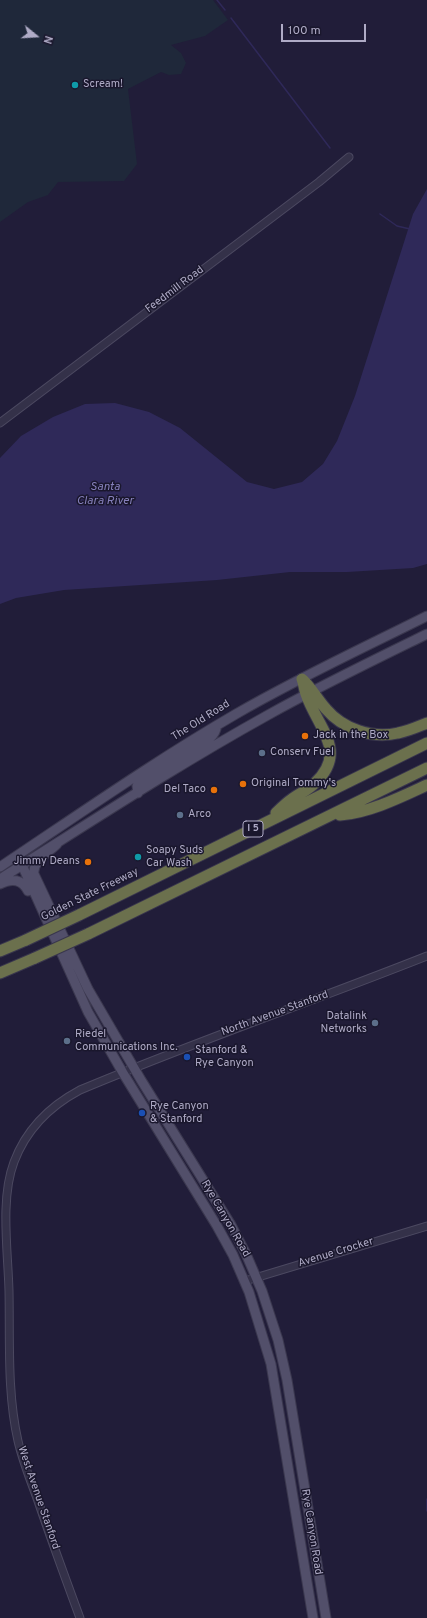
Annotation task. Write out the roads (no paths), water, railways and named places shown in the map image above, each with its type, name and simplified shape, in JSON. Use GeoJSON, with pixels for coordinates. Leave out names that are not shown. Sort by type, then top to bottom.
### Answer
{"type":"FeatureCollection","features":[{"type":"Feature","properties":{"kind":"highway"},"geometry":{"type":"LineString","coordinates":[[263,824],[293,798],[314,785],[326,771],[329,763],[330,746],[328,737],[310,693],[302,679]]}},
{"type":"Feature","properties":{"kind":"highway"},"geometry":{"type":"LineString","coordinates":[[310,693],[335,718],[345,725],[366,733],[397,733],[427,723]]}},
{"type":"Feature","properties":{"kind":"highway","name":"Golden State Freeway"},"geometry":{"type":"LineString","coordinates":[[0,951],[79,915],[427,743]]}},
{"type":"Feature","properties":{"kind":"highway","name":"I 5"},"geometry":{"type":"LineString","coordinates":[[0,973],[88,934],[427,768]]}},
{"type":"Feature","properties":{"kind":"highway"},"geometry":{"type":"LineString","coordinates":[[332,815],[350,814],[390,802],[427,785]]}},
{"type":"Feature","properties":{"kind":"main road","name":"The Old Road"},"geometry":{"type":"LineString","coordinates":[[0,867],[137,775],[236,714],[427,616]]}},
{"type":"Feature","properties":{"kind":"main road"},"geometry":{"type":"LineString","coordinates":[[0,879],[46,849],[58,844],[181,765],[310,693],[427,634]]}},
{"type":"Feature","properties":{"kind":"main road"},"geometry":{"type":"LineString","coordinates":[[181,765],[182,756],[184,753],[207,740],[215,733],[216,726]]}},
{"type":"Feature","properties":{"kind":"main road"},"geometry":{"type":"LineString","coordinates":[[138,793],[137,786],[174,760],[176,751]]}},
{"type":"Feature","properties":{"kind":"main road","name":"Rye Canyon Road"},"geometry":{"type":"LineString","coordinates":[[58,844],[38,861],[34,866],[34,871],[90,994],[231,1225],[256,1278],[278,1340],[287,1380],[326,1618]]}},
{"type":"Feature","properties":{"kind":"main road","name":"Rye Canyon Road"},"geometry":{"type":"LineString","coordinates":[[15,857],[27,870],[84,990],[90,994]]}},
{"type":"Feature","properties":{"kind":"main road","name":"Rye Canyon Road"},"geometry":{"type":"LineString","coordinates":[[22,865],[88,1012],[123,1073],[218,1226],[244,1281],[260,1325],[271,1364],[313,1618]]}},
{"type":"Feature","properties":{"kind":"main road"},"geometry":{"type":"LineString","coordinates":[[0,884],[13,879],[23,883],[68,967]]}},
{"type":"Feature","properties":{"kind":"street","name":"Feedmill Road"},"geometry":{"type":"LineString","coordinates":[[0,423],[319,182],[349,157]]}},
{"type":"Feature","properties":{"kind":"street","name":"North Avenue Stanford"},"geometry":{"type":"LineString","coordinates":[[123,1073],[199,1041],[327,995],[427,956]]}},
{"type":"Feature","properties":{"kind":"street","name":"West Avenue Stanford"},"geometry":{"type":"LineString","coordinates":[[80,1618],[22,1457],[15,1424],[12,1387],[7,1197],[14,1162],[22,1143],[34,1127],[68,1096],[123,1073]]}},
{"type":"Feature","properties":{"kind":"street","name":"Avenue Crocker"},"geometry":{"type":"LineString","coordinates":[[244,1281],[427,1226]]}},
{"type":"Feature","properties":{"kind":"water","name":"Santa Clara River"},"geometry":{"type":"Polygon","coordinates":[[[427,189],[427,564],[413,568],[347,572],[290,572],[217,580],[64,590],[16,598],[0,604],[0,458],[21,436],[53,417],[85,404],[115,403],[149,412],[180,428],[247,482],[274,489],[302,482],[323,464],[337,441],[355,396],[413,214],[427,189]]]}},
{"type":"Feature","properties":{"kind":"waterway"},"geometry":{"type":"LineString","coordinates":[[217,0],[225,10]]}},
{"type":"Feature","properties":{"kind":"waterway"},"geometry":{"type":"LineString","coordinates":[[231,18],[330,148]]}},
{"type":"Feature","properties":{"kind":"waterway"},"geometry":{"type":"LineString","coordinates":[[380,214],[397,226],[410,229]]}},
{"type":"Feature","properties":{"kind":"waterway"},"geometry":{"type":"LineString","coordinates":[[427,1499],[427,1511]]}},
{"type":"Feature","properties":{"kind":"place","name":"Scream!"},"geometry":{"type":"Point","coordinates":[75,85]}},
{"type":"Feature","properties":{"kind":"place","name":"Jack in the Box"},"geometry":{"type":"Point","coordinates":[305,736]}},
{"type":"Feature","properties":{"kind":"place","name":"Conserv Fuel"},"geometry":{"type":"Point","coordinates":[262,753]}},
{"type":"Feature","properties":{"kind":"place","name":"Original Tommy's"},"geometry":{"type":"Point","coordinates":[243,784]}},
{"type":"Feature","properties":{"kind":"place","name":"Del Taco"},"geometry":{"type":"Point","coordinates":[214,790]}},
{"type":"Feature","properties":{"kind":"place","name":"Arco"},"geometry":{"type":"Point","coordinates":[180,815]}},
{"type":"Feature","properties":{"kind":"place","name":"Soapy Suds Car Wash"},"geometry":{"type":"Point","coordinates":[138,857]}},
{"type":"Feature","properties":{"kind":"place","name":"Jimmy Deans"},"geometry":{"type":"Point","coordinates":[88,862]}},
{"type":"Feature","properties":{"kind":"place","name":"Datalink Networks"},"geometry":{"type":"Point","coordinates":[375,1023]}},
{"type":"Feature","properties":{"kind":"place","name":"Riedel Communications Inc."},"geometry":{"type":"Point","coordinates":[67,1041]}},
{"type":"Feature","properties":{"kind":"place","name":"Stanford & Rye Canyon"},"geometry":{"type":"Point","coordinates":[187,1057]}},
{"type":"Feature","properties":{"kind":"place","name":"Rye Canyon & Stanford"},"geometry":{"type":"Point","coordinates":[142,1113]}}]}
